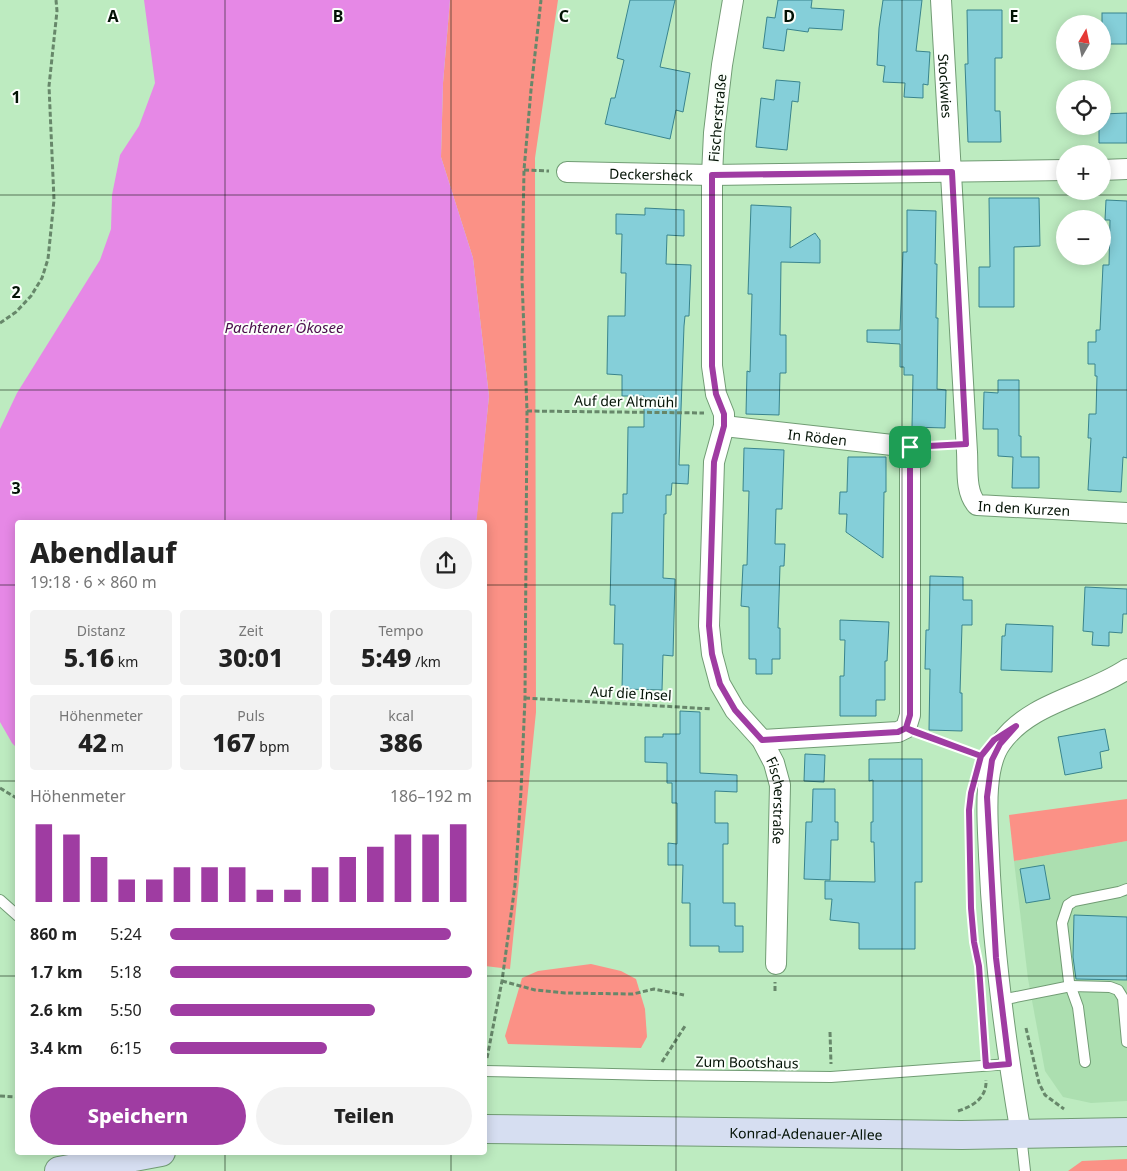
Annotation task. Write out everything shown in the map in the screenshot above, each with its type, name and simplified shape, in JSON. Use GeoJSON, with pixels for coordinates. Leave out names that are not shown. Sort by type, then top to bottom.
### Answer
{"type":"FeatureCollection","features":[{"type":"Feature","properties":{"kind":"street","name":"Fischerstraße"},"geometry":{"type":"LineString","coordinates":[[733,0],[714,133],[712,175],[712,366],[716,394],[724,420],[714,462],[709,626],[712,654],[720,684],[735,710],[762,740],[774,763],[780,785],[776,964]]}},
{"type":"Feature","properties":{"kind":"street","name":"Stockwies"},"geometry":{"type":"LineString","coordinates":[[941,0],[966,448]]}},
{"type":"Feature","properties":{"kind":"street"},"geometry":{"type":"LineString","coordinates":[[1111,170],[1127,169]]}},
{"type":"Feature","properties":{"kind":"street","name":"Deckersheck"},"geometry":{"type":"LineString","coordinates":[[562,172],[712,175],[1056,170]]}},
{"type":"Feature","properties":{"kind":"street","name":"In Röden"},"geometry":{"type":"LineString","coordinates":[[724,420],[910,447]]}},
{"type":"Feature","properties":{"kind":"street"},"geometry":{"type":"LineString","coordinates":[[762,740],[898,732],[906,728],[910,715],[910,447]]}},
{"type":"Feature","properties":{"kind":"street","name":"In den Kurzen"},"geometry":{"type":"LineString","coordinates":[[966,448],[970,492],[972,500],[977,505],[1127,512]]}},
{"type":"Feature","properties":{"kind":"street"},"geometry":{"type":"LineString","coordinates":[[1021,1134],[1009,1064],[996,958],[987,797],[992,760],[1000,744],[1016,726],[1042,710],[1116,677],[1127,669]]}},
{"type":"Feature","properties":{"kind":"street","name":"Konrad-Adenauer-Allee"},"geometry":{"type":"LineString","coordinates":[[487,1128],[867,1134],[1127,1132]]}},
{"type":"Feature","properties":{"kind":"street"},"geometry":{"type":"LineString","coordinates":[[59,1171],[144,1155]]}},
{"type":"Feature","properties":{"kind":"lane"},"geometry":{"type":"LineString","coordinates":[[1085,1062],[1078,1006],[1070,986],[1062,923],[1068,905],[1074,901],[1111,894],[1127,888]]}},
{"type":"Feature","properties":{"kind":"lane"},"geometry":{"type":"LineString","coordinates":[[0,900],[15,913]]}},
{"type":"Feature","properties":{"kind":"lane"},"geometry":{"type":"LineString","coordinates":[[1002,1005],[1070,986],[1110,987],[1118,990],[1123,998],[1127,1042]]}},
{"type":"Feature","properties":{"kind":"lane","name":"Zum Bootshaus"},"geometry":{"type":"LineString","coordinates":[[487,1070],[654,1075],[831,1077],[1009,1064]]}},
{"type":"Feature","properties":{"kind":"lane"},"geometry":{"type":"LineString","coordinates":[[1021,1134],[1025,1171]]}},
{"type":"Feature","properties":{"kind":"path"},"geometry":{"type":"LineString","coordinates":[[0,324],[16,312],[31,296],[42,278],[48,259],[54,200],[49,86],[57,11],[56,0]]}},
{"type":"Feature","properties":{"kind":"path"},"geometry":{"type":"LineString","coordinates":[[487,1056],[502,981],[515,885],[521,791],[525,698],[527,411],[522,279],[524,170],[540,0]]}},
{"type":"Feature","properties":{"kind":"path"},"geometry":{"type":"LineString","coordinates":[[524,170],[562,172]]}},
{"type":"Feature","properties":{"kind":"path","name":"Auf der Altmühl"},"geometry":{"type":"LineString","coordinates":[[527,411],[724,420]]}},
{"type":"Feature","properties":{"kind":"path"},"geometry":{"type":"LineString","coordinates":[[910,447],[966,448]]}},
{"type":"Feature","properties":{"kind":"path","name":"Auf die Insel"},"geometry":{"type":"LineString","coordinates":[[525,698],[735,710]]}},
{"type":"Feature","properties":{"kind":"path"},"geometry":{"type":"LineString","coordinates":[[906,728],[992,760]]}},
{"type":"Feature","properties":{"kind":"path"},"geometry":{"type":"LineString","coordinates":[[0,788],[15,797]]}},
{"type":"Feature","properties":{"kind":"path"},"geometry":{"type":"LineString","coordinates":[[502,981],[535,990],[565,993],[633,994],[654,989],[684,995]]}},
{"type":"Feature","properties":{"kind":"path"},"geometry":{"type":"LineString","coordinates":[[950,1112],[974,1105],[982,1097],[987,1086],[982,1020]]}},
{"type":"Feature","properties":{"kind":"path"},"geometry":{"type":"LineString","coordinates":[[654,1075],[685,1026]]}},
{"type":"Feature","properties":{"kind":"path"},"geometry":{"type":"LineString","coordinates":[[830,1032],[831,1077]]}},
{"type":"Feature","properties":{"kind":"path"},"geometry":{"type":"LineString","coordinates":[[0,1096],[15,1097]]}},
{"type":"Feature","properties":{"kind":"shaded area"},"geometry":{"type":"Polygon","coordinates":[[[450,0],[558,0],[535,158],[536,712],[510,969],[487,966],[487,520],[476,520],[489,396],[473,258],[441,157],[443,83],[450,0]]]}},
{"type":"Feature","properties":{"kind":"shaded area"},"geometry":{"type":"Polygon","coordinates":[[[1127,799],[1127,841],[1014,861],[1009,815],[1127,799]]]}},
{"type":"Feature","properties":{"kind":"shaded area"},"geometry":{"type":"Polygon","coordinates":[[[1127,841],[1127,1101],[1091,1103],[1063,1097],[1045,1071],[1028,979],[1014,861],[1127,841]]]}},
{"type":"Feature","properties":{"kind":"shaded area"},"geometry":{"type":"Polygon","coordinates":[[[591,964],[621,971],[636,979],[645,1009],[647,1037],[641,1048],[508,1044],[505,1036],[522,978],[538,971],[591,964]]]}},
{"type":"Feature","properties":{"kind":"shaded area"},"geometry":{"type":"Polygon","coordinates":[[[1127,1159],[1127,1171],[1068,1171],[1082,1161],[1127,1159]]]}},
{"type":"Feature","properties":{"kind":"water","name":"Pachtener Ökosee"},"geometry":{"type":"Polygon","coordinates":[[[144,0],[450,0],[443,83],[441,157],[473,258],[489,396],[476,520],[15,520],[15,746],[0,722],[0,429],[17,393],[100,260],[111,229],[112,195],[120,155],[139,126],[155,83],[144,0]]]}},
{"type":"Feature","properties":{"kind":"building"},"geometry":{"type":"Polygon","coordinates":[[[630,0],[675,0],[660,67],[690,73],[683,112],[676,110],[670,139],[605,124],[611,98],[615,98],[624,60],[617,58],[630,0]]]}},
{"type":"Feature","properties":{"kind":"building"},"geometry":{"type":"Polygon","coordinates":[[[778,0],[812,0],[811,8],[844,10],[842,30],[809,28],[808,32],[787,29],[784,51],[763,48],[767,17],[775,18],[778,0]]]}},
{"type":"Feature","properties":{"kind":"building"},"geometry":{"type":"Polygon","coordinates":[[[883,0],[922,0],[916,51],[930,52],[928,85],[923,84],[923,98],[904,97],[905,83],[883,82],[885,66],[877,65],[883,0]]]}},
{"type":"Feature","properties":{"kind":"building"},"geometry":{"type":"Polygon","coordinates":[[[967,10],[1002,10],[1002,58],[995,58],[995,111],[1000,111],[1001,142],[968,142],[965,64],[968,64],[967,10]]]}},
{"type":"Feature","properties":{"kind":"building"},"geometry":{"type":"Polygon","coordinates":[[[1102,13],[1127,13],[1127,44],[1111,44],[1111,15],[1102,15],[1102,13]]]}},
{"type":"Feature","properties":{"kind":"building"},"geometry":{"type":"Polygon","coordinates":[[[776,80],[800,82],[798,102],[792,101],[787,150],[756,147],[761,98],[774,100],[776,80]]]}},
{"type":"Feature","properties":{"kind":"building"},"geometry":{"type":"Polygon","coordinates":[[[1127,113],[1127,143],[1099,143],[1099,135],[1111,135],[1111,114],[1127,113]]]}},
{"type":"Feature","properties":{"kind":"building"},"geometry":{"type":"Polygon","coordinates":[[[989,198],[1039,198],[1040,246],[1014,247],[1014,307],[979,307],[979,267],[990,267],[989,198]]]}},
{"type":"Feature","properties":{"kind":"building"},"geometry":{"type":"Polygon","coordinates":[[[1106,200],[1127,201],[1127,458],[1123,457],[1121,492],[1088,490],[1091,438],[1088,438],[1089,414],[1096,414],[1097,376],[1095,376],[1095,364],[1088,364],[1088,342],[1096,342],[1096,330],[1100,330],[1103,265],[1111,265],[1111,210],[1106,210],[1106,200]]]}},
{"type":"Feature","properties":{"kind":"building"},"geometry":{"type":"Polygon","coordinates":[[[751,205],[791,207],[790,248],[815,233],[820,240],[820,263],[781,262],[780,335],[786,335],[786,373],[780,373],[779,415],[746,414],[747,371],[750,372],[752,294],[748,294],[751,205]]]}},
{"type":"Feature","properties":{"kind":"building"},"geometry":{"type":"Polygon","coordinates":[[[645,208],[684,210],[684,236],[667,235],[666,264],[691,265],[689,316],[685,316],[684,326],[679,465],[689,465],[688,484],[672,483],[671,495],[666,495],[663,578],[675,579],[673,656],[663,655],[662,690],[622,689],[623,644],[614,644],[615,605],[610,605],[612,513],[623,513],[623,494],[627,494],[628,427],[644,427],[644,396],[622,396],[622,375],[607,374],[608,316],[625,316],[626,273],[621,273],[622,234],[616,234],[616,214],[645,215],[645,208]]]}},
{"type":"Feature","properties":{"kind":"building"},"geometry":{"type":"Polygon","coordinates":[[[907,210],[936,211],[937,389],[946,390],[945,428],[912,427],[913,375],[904,375],[904,367],[900,367],[900,344],[867,342],[867,330],[900,330],[903,252],[907,252],[907,210]]]}},
{"type":"Feature","properties":{"kind":"building"},"geometry":{"type":"Polygon","coordinates":[[[998,380],[1019,380],[1021,457],[1039,457],[1039,488],[1012,488],[1013,457],[998,456],[998,429],[983,429],[984,392],[998,393],[998,380]]]}},
{"type":"Feature","properties":{"kind":"building"},"geometry":{"type":"Polygon","coordinates":[[[744,448],[784,450],[782,509],[776,509],[775,544],[785,544],[784,566],[780,566],[778,628],[780,628],[780,659],[772,659],[772,674],[756,674],[756,659],[749,659],[749,607],[741,606],[743,565],[747,565],[749,491],[743,491],[744,448]]]}},
{"type":"Feature","properties":{"kind":"building"},"geometry":{"type":"Polygon","coordinates":[[[848,457],[886,457],[883,558],[846,532],[847,514],[839,514],[840,492],[847,492],[848,457]]]}},
{"type":"Feature","properties":{"kind":"building"},"geometry":{"type":"Polygon","coordinates":[[[930,576],[963,577],[963,600],[972,600],[972,625],[962,625],[960,693],[962,693],[962,731],[929,730],[930,669],[925,669],[926,630],[929,630],[930,576]]]}},
{"type":"Feature","properties":{"kind":"building"},"geometry":{"type":"Polygon","coordinates":[[[1085,587],[1127,589],[1127,614],[1123,614],[1122,633],[1109,632],[1109,646],[1092,645],[1093,632],[1083,631],[1085,587]]]}},
{"type":"Feature","properties":{"kind":"building"},"geometry":{"type":"Polygon","coordinates":[[[840,620],[889,622],[887,661],[885,661],[885,700],[876,700],[876,716],[840,716],[840,676],[844,676],[845,640],[840,640],[840,620]]]}},
{"type":"Feature","properties":{"kind":"building"},"geometry":{"type":"Polygon","coordinates":[[[1006,624],[1053,626],[1052,672],[1001,670],[1002,636],[1005,636],[1006,624]]]}},
{"type":"Feature","properties":{"kind":"building"},"geometry":{"type":"Polygon","coordinates":[[[680,711],[700,712],[700,773],[737,775],[737,792],[715,791],[715,823],[728,823],[728,844],[723,844],[723,903],[735,903],[735,926],[743,926],[743,952],[719,952],[719,946],[690,946],[690,903],[682,903],[683,865],[668,865],[668,843],[677,844],[677,803],[672,803],[672,783],[667,783],[667,763],[645,762],[645,737],[663,737],[663,734],[680,734],[680,711]]]}},
{"type":"Feature","properties":{"kind":"building"},"geometry":{"type":"Polygon","coordinates":[[[1105,729],[1109,750],[1100,752],[1102,768],[1065,775],[1058,737],[1105,729]]]}},
{"type":"Feature","properties":{"kind":"building"},"geometry":{"type":"Polygon","coordinates":[[[805,754],[825,755],[824,782],[804,781],[805,754]]]}},
{"type":"Feature","properties":{"kind":"building"},"geometry":{"type":"Polygon","coordinates":[[[869,759],[922,759],[922,882],[915,882],[915,949],[859,949],[859,923],[830,920],[832,899],[825,899],[825,881],[875,882],[874,842],[871,842],[873,780],[869,781],[869,759]]]}},
{"type":"Feature","properties":{"kind":"building"},"geometry":{"type":"Polygon","coordinates":[[[813,789],[835,789],[835,822],[838,822],[838,840],[831,840],[830,880],[804,879],[806,822],[812,822],[813,789]]]}},
{"type":"Feature","properties":{"kind":"building"},"geometry":{"type":"Polygon","coordinates":[[[1044,865],[1050,899],[1026,903],[1020,869],[1044,865]]]}},
{"type":"Feature","properties":{"kind":"building"},"geometry":{"type":"Polygon","coordinates":[[[1074,915],[1127,917],[1127,980],[1076,979],[1073,957],[1074,915]]]}},
{"type":"Feature","properties":{"kind":"route"},"geometry":{"type":"LineString","coordinates":[[910,447],[910,715],[906,728],[981,756],[971,793],[969,810],[971,908],[974,942],[979,966],[986,1066],[1009,1064],[996,958],[987,797],[992,760],[1000,744],[1016,726],[994,740],[981,756],[914,732],[906,728],[898,732],[762,740],[735,710],[720,684],[712,654],[709,626],[714,462],[724,426],[724,414],[716,394],[712,366],[712,175],[952,172],[966,444],[910,447]]}}]}
